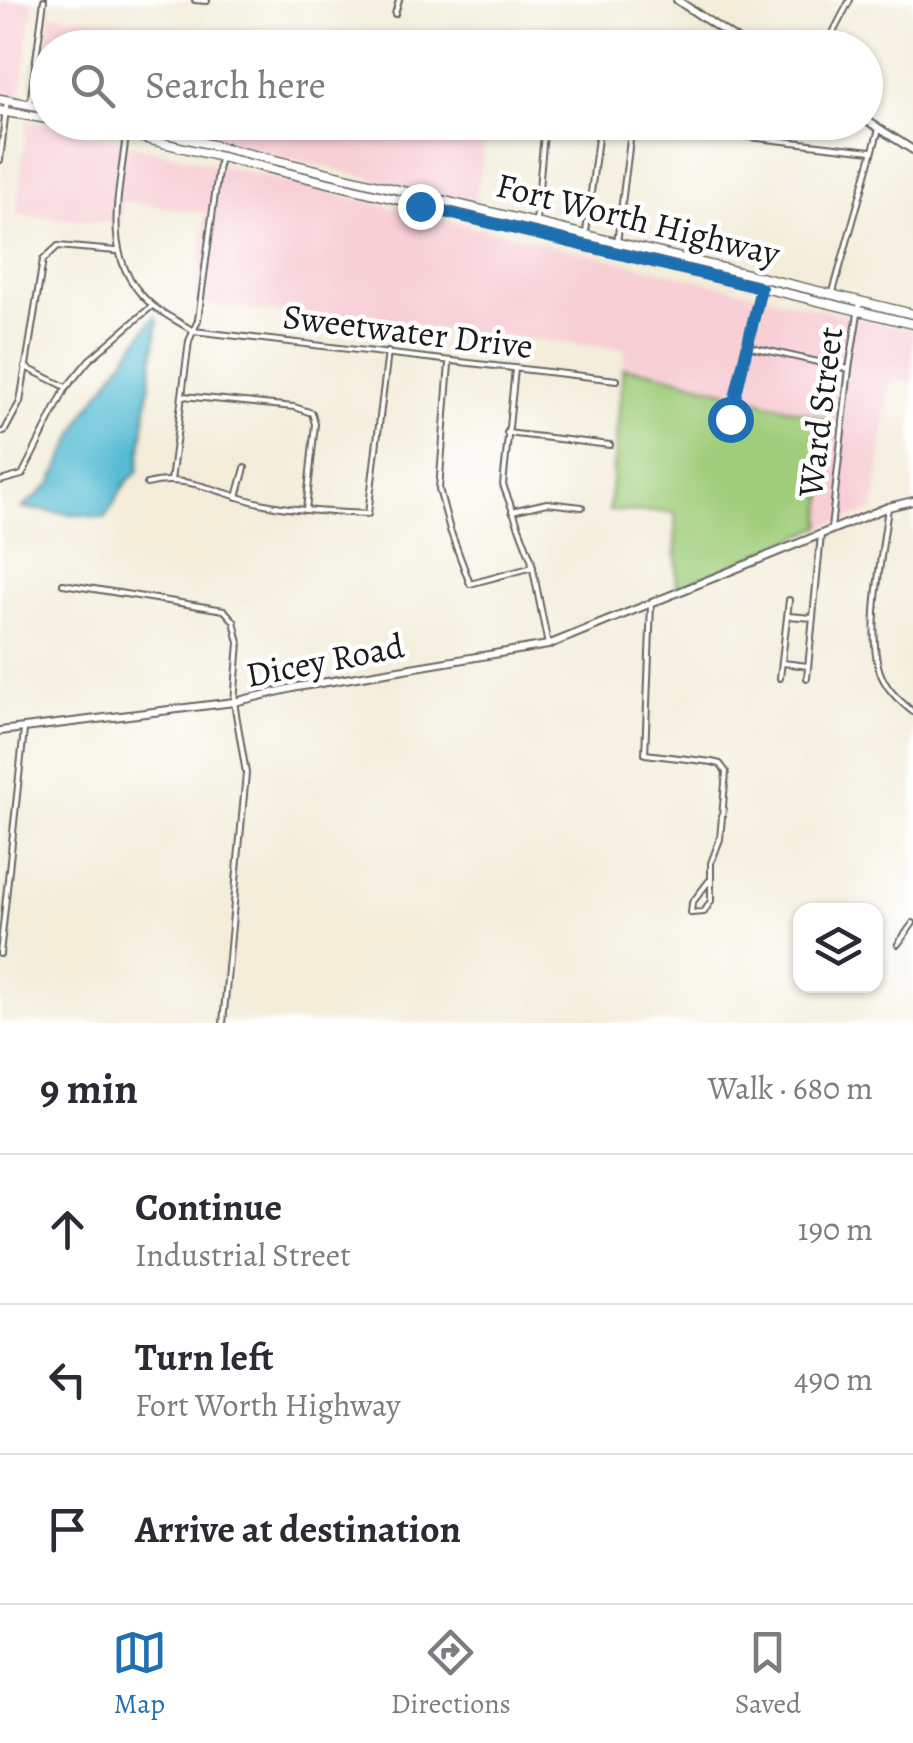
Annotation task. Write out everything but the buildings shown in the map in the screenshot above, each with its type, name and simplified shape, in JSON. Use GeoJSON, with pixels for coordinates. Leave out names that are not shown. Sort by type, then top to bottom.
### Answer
{"type":"FeatureCollection","features":[{"type":"Feature","properties":{"kind":"main road"},"geometry":{"type":"LineString","coordinates":[[4,99],[30,104]]}},
{"type":"Feature","properties":{"kind":"main road"},"geometry":{"type":"LineString","coordinates":[[3,111],[30,116]]}},
{"type":"Feature","properties":{"kind":"main road","name":"Fort Worth Highway"},"geometry":{"type":"LineString","coordinates":[[150,140],[220,158],[261,162]]}},
{"type":"Feature","properties":{"kind":"main road","name":"Fort Worth Highway"},"geometry":{"type":"LineString","coordinates":[[188,140],[261,162],[859,306],[913,324]]}},
{"type":"Feature","properties":{"kind":"main road","name":"Fort Worth Highway"},"geometry":{"type":"LineString","coordinates":[[412,199],[536,223],[561,234],[586,235],[648,255]]}},
{"type":"Feature","properties":{"kind":"main road","name":"Fort Worth Highway"},"geometry":{"type":"LineString","coordinates":[[859,306],[913,314]]}},
{"type":"Feature","properties":{"kind":"street"},"geometry":{"type":"LineString","coordinates":[[40,30],[44,0]]}},
{"type":"Feature","properties":{"kind":"street"},"geometry":{"type":"LineString","coordinates":[[195,0],[208,1]]}},
{"type":"Feature","properties":{"kind":"street"},"geometry":{"type":"LineString","coordinates":[[394,14],[399,0]]}},
{"type":"Feature","properties":{"kind":"street"},"geometry":{"type":"LineString","coordinates":[[677,0],[722,30]]}},
{"type":"Feature","properties":{"kind":"street"},"geometry":{"type":"LineString","coordinates":[[834,30],[850,0]]}},
{"type":"Feature","properties":{"kind":"street"},"geometry":{"type":"LineString","coordinates":[[0,160],[4,99]]}},
{"type":"Feature","properties":{"kind":"street"},"geometry":{"type":"LineString","coordinates":[[883,131],[913,150]]}},
{"type":"Feature","properties":{"kind":"street"},"geometry":{"type":"LineString","coordinates":[[0,432],[4,432],[20,402],[38,273],[49,251],[58,246],[116,251],[125,140]]}},
{"type":"Feature","properties":{"kind":"street"},"geometry":{"type":"LineString","coordinates":[[536,223],[543,140]]}},
{"type":"Feature","properties":{"kind":"street"},"geometry":{"type":"LineString","coordinates":[[586,235],[598,140]]}},
{"type":"Feature","properties":{"kind":"street"},"geometry":{"type":"LineString","coordinates":[[617,243],[630,140]]}},
{"type":"Feature","properties":{"kind":"street"},"geometry":{"type":"LineString","coordinates":[[779,140],[871,150]]}},
{"type":"Feature","properties":{"kind":"street"},"geometry":{"type":"LineString","coordinates":[[831,299],[858,213],[875,140]]}},
{"type":"Feature","properties":{"kind":"street"},"geometry":{"type":"LineString","coordinates":[[170,481],[193,330],[198,320],[220,158]]}},
{"type":"Feature","properties":{"kind":"street","name":"Sweetwater Drive"},"geometry":{"type":"LineString","coordinates":[[116,251],[124,274],[152,306],[193,330],[617,380]]}},
{"type":"Feature","properties":{"kind":"street"},"geometry":{"type":"LineString","coordinates":[[730,419],[762,283]]}},
{"type":"Feature","properties":{"kind":"street"},"geometry":{"type":"LineString","coordinates":[[0,481],[22,475],[66,388],[89,360],[152,306]]}},
{"type":"Feature","properties":{"kind":"street","name":"Ward Street"},"geometry":{"type":"LineString","coordinates":[[831,530],[848,369],[859,306]]}},
{"type":"Feature","properties":{"kind":"street"},"geometry":{"type":"LineString","coordinates":[[748,346],[848,369]]}},
{"type":"Feature","properties":{"kind":"street"},"geometry":{"type":"LineString","coordinates":[[147,484],[199,484],[306,510],[368,514],[388,352]]}},
{"type":"Feature","properties":{"kind":"street"},"geometry":{"type":"LineString","coordinates":[[450,362],[439,489],[470,584],[533,567]]}},
{"type":"Feature","properties":{"kind":"street"},"geometry":{"type":"LineString","coordinates":[[25,368],[66,388]]}},
{"type":"Feature","properties":{"kind":"street"},"geometry":{"type":"LineString","coordinates":[[515,370],[503,485],[533,567],[548,645]]}},
{"type":"Feature","properties":{"kind":"street"},"geometry":{"type":"LineString","coordinates":[[183,396],[294,407],[312,413],[315,424],[306,510]]}},
{"type":"Feature","properties":{"kind":"street"},"geometry":{"type":"LineString","coordinates":[[507,432],[610,445]]}},
{"type":"Feature","properties":{"kind":"street"},"geometry":{"type":"LineString","coordinates":[[237,496],[245,468]]}},
{"type":"Feature","properties":{"kind":"street","name":"Dicey Road"},"geometry":{"type":"LineString","coordinates":[[0,731],[234,702],[298,687],[548,645],[888,507],[913,501]]}},
{"type":"Feature","properties":{"kind":"street"},"geometry":{"type":"LineString","coordinates":[[512,511],[547,503],[582,507]]}},
{"type":"Feature","properties":{"kind":"street"},"geometry":{"type":"LineString","coordinates":[[888,507],[873,642],[882,677],[892,693],[913,712]]}},
{"type":"Feature","properties":{"kind":"street"},"geometry":{"type":"LineString","coordinates":[[807,678],[821,535]]}},
{"type":"Feature","properties":{"kind":"street"},"geometry":{"type":"LineString","coordinates":[[63,584],[224,610],[234,621],[239,643],[234,702],[246,774],[224,1023]]}},
{"type":"Feature","properties":{"kind":"street"},"geometry":{"type":"LineString","coordinates":[[780,678],[788,600]]}},
{"type":"Feature","properties":{"kind":"street"},"geometry":{"type":"LineString","coordinates":[[651,605],[645,754],[712,762],[720,764],[726,772],[720,839],[711,860],[709,908],[691,914],[692,903],[709,881]]}},
{"type":"Feature","properties":{"kind":"street"},"geometry":{"type":"LineString","coordinates":[[787,616],[813,618]]}},
{"type":"Feature","properties":{"kind":"street"},"geometry":{"type":"LineString","coordinates":[[782,663],[808,666]]}},
{"type":"Feature","properties":{"kind":"street"},"geometry":{"type":"LineString","coordinates":[[0,954],[24,730]]}},
{"type":"Feature","properties":{"kind":"street"},"geometry":{"type":"LineString","coordinates":[[898,944],[913,923]]}},
{"type":"Feature","properties":{"kind":"shaded area"},"geometry":{"type":"Polygon","coordinates":[[[0,0],[33,0],[21,97],[0,95],[0,0]]]}},
{"type":"Feature","properties":{"kind":"shaded area"},"geometry":{"type":"Polygon","coordinates":[[[50,14],[192,30],[48,30],[50,14]]]}},
{"type":"Feature","properties":{"kind":"shaded area"},"geometry":{"type":"Polygon","coordinates":[[[27,120],[30,140],[111,140],[913,331],[913,381],[890,379],[874,510],[821,527],[830,420],[655,372],[623,368],[625,349],[196,304],[205,213],[123,201],[120,224],[16,215],[27,120]]]}},
{"type":"Feature","properties":{"kind":"shaded area"},"geometry":{"type":"Polygon","coordinates":[[[216,140],[485,140],[476,204],[216,140]]]}},
{"type":"Feature","properties":{"kind":"green space"},"geometry":{"type":"Polygon","coordinates":[[[623,368],[655,372],[830,420],[821,527],[677,588],[675,512],[609,511],[623,368]]]}},
{"type":"Feature","properties":{"kind":"water"},"geometry":{"type":"Polygon","coordinates":[[[155,316],[158,321],[138,472],[127,481],[105,518],[22,508],[51,484],[84,415],[155,316]]]}},
{"type":"Feature","properties":{"kind":"route"},"geometry":{"type":"LineString","coordinates":[[420,206],[761,288],[730,419]]}}]}
